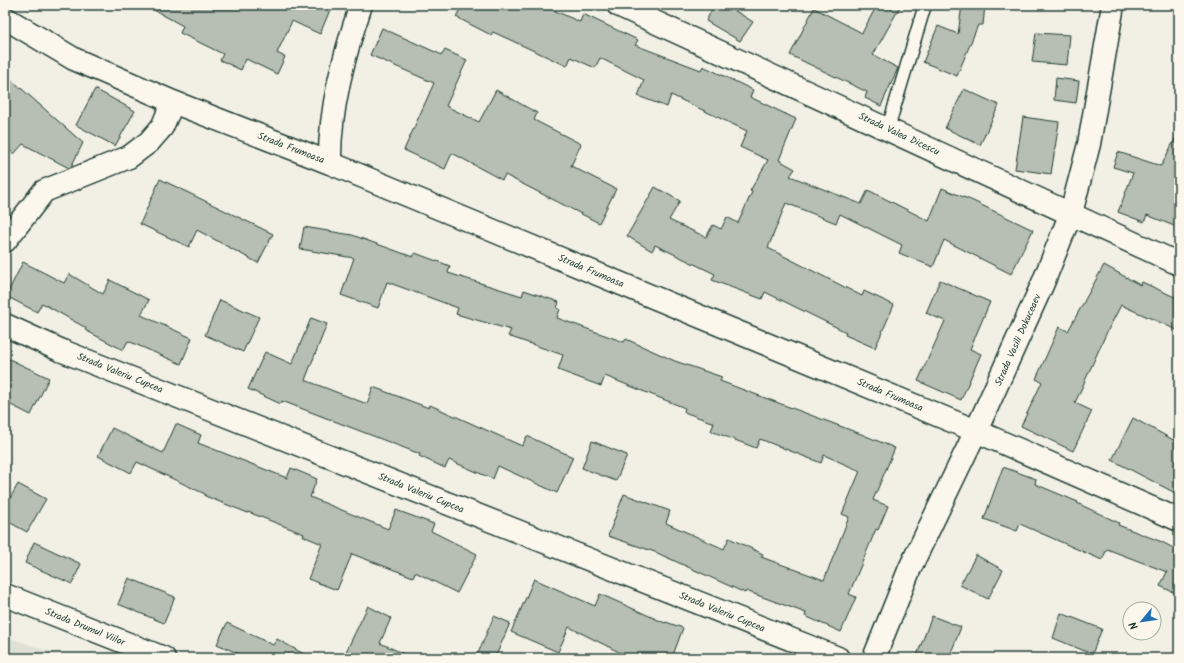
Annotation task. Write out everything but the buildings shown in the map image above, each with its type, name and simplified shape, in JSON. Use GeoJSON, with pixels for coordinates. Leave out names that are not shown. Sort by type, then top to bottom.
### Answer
{"type":"FeatureCollection","features":[{"type":"Feature","properties":{"kind":"street"},"geometry":{"type":"LineString","coordinates":[[330,163],[330,140],[336,99],[348,45],[361,5]]}},
{"type":"Feature","properties":{"kind":"street","name":"Strada Valea Dicescu"},"geometry":{"type":"LineString","coordinates":[[618,5],[888,128],[1179,264]]}},
{"type":"Feature","properties":{"kind":"street","name":"Strada Vasili Dokuceaev"},"geometry":{"type":"LineString","coordinates":[[874,658],[910,568],[976,431],[1043,283],[1071,214],[1088,144],[1112,5]]}},
{"type":"Feature","properties":{"kind":"street","name":"Strada Frumoasa"},"geometry":{"type":"LineString","coordinates":[[5,18],[74,59],[173,102],[330,163],[976,431],[1179,520]]}},
{"type":"Feature","properties":{"kind":"street"},"geometry":{"type":"LineString","coordinates":[[5,241],[44,191],[129,157],[149,142],[162,127],[173,102]]}},
{"type":"Feature","properties":{"kind":"street","name":"Strada Valeriu Cupcea"},"geometry":{"type":"LineString","coordinates":[[5,326],[838,658]]}},
{"type":"Feature","properties":{"kind":"street","name":"Strada Drumul Viilor"},"geometry":{"type":"LineString","coordinates":[[5,595],[164,658]]}},
{"type":"Feature","properties":{"kind":"lane"},"geometry":{"type":"LineString","coordinates":[[888,128],[924,6]]}},
{"type":"Feature","properties":{"kind":"shaded area"},"geometry":{"type":"Polygon","coordinates":[[[5,636],[68,658],[5,658],[5,636]]]}}]}
